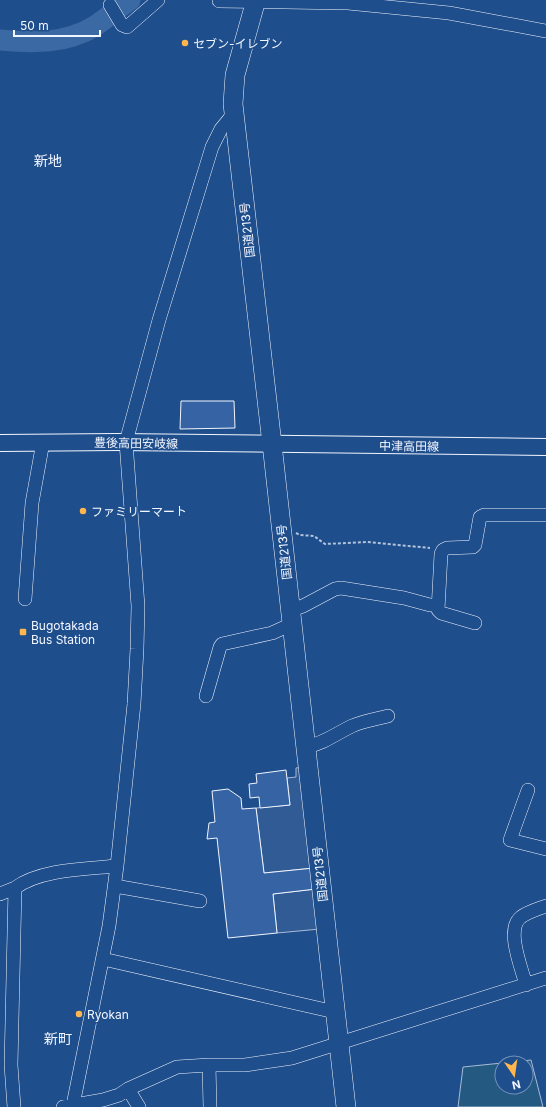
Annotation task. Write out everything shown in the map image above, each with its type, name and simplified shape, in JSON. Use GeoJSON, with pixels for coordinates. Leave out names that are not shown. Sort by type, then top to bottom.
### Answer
{"type":"FeatureCollection","features":[{"type":"Feature","properties":{"kind":"highway","name":"国道213号"},"geometry":{"type":"LineString","coordinates":[[256,1],[235,75],[233,94],[234,113],[346,1107]]}},
{"type":"Feature","properties":{"kind":"main road","name":"豊後高田安岐線"},"geometry":{"type":"LineString","coordinates":[[0,443],[126,442],[272,444]]}},
{"type":"Feature","properties":{"kind":"main road","name":"中津高田線"},"geometry":{"type":"LineString","coordinates":[[272,444],[546,447]]}},
{"type":"Feature","properties":{"kind":"street"},"geometry":{"type":"LineString","coordinates":[[110,5],[122,25],[127,27],[158,0]]}},
{"type":"Feature","properties":{"kind":"street"},"geometry":{"type":"LineString","coordinates":[[219,1],[348,3],[449,13],[546,31]]}},
{"type":"Feature","properties":{"kind":"street"},"geometry":{"type":"LineString","coordinates":[[234,113],[221,129],[212,147],[159,320],[126,442],[138,606],[134,704],[115,886],[103,959],[68,1106],[103,1100],[119,1095],[128,1089],[177,1068],[245,1064],[292,1058],[546,978]]}},
{"type":"Feature","properties":{"kind":"street"},"geometry":{"type":"LineString","coordinates":[[25,599],[32,503],[42,442]]}},
{"type":"Feature","properties":{"kind":"street"},"geometry":{"type":"LineString","coordinates":[[475,623],[441,613],[438,610],[441,554],[443,550],[447,548],[473,547],[475,545],[480,517],[484,515],[546,515]]}},
{"type":"Feature","properties":{"kind":"street"},"geometry":{"type":"LineString","coordinates":[[206,696],[222,644],[272,633],[303,606],[335,589],[341,588],[404,598],[430,605],[438,604]]}},
{"type":"Feature","properties":{"kind":"street"},"geometry":{"type":"LineString","coordinates":[[306,747],[328,740],[352,726],[388,716]]}},
{"type":"Feature","properties":{"kind":"street"},"geometry":{"type":"LineString","coordinates":[[528,790],[510,840],[546,849]]}},
{"type":"Feature","properties":{"kind":"street"},"geometry":{"type":"LineString","coordinates":[[0,894],[16,888],[27,880],[49,874],[117,866]]}},
{"type":"Feature","properties":{"kind":"street"},"geometry":{"type":"LineString","coordinates":[[115,886],[200,901]]}},
{"type":"Feature","properties":{"kind":"street"},"geometry":{"type":"LineString","coordinates":[[14,1107],[11,1065],[16,888]]}},
{"type":"Feature","properties":{"kind":"street"},"geometry":{"type":"LineString","coordinates":[[526,985],[514,939],[514,926],[521,917],[546,906]]}},
{"type":"Feature","properties":{"kind":"street"},"geometry":{"type":"LineString","coordinates":[[103,959],[335,1012]]}},
{"type":"Feature","properties":{"kind":"street"},"geometry":{"type":"LineString","coordinates":[[209,1065],[210,1107]]}},
{"type":"Feature","properties":{"kind":"street"},"geometry":{"type":"LineString","coordinates":[[128,1089],[139,1107]]}},
{"type":"Feature","properties":{"kind":"path"},"geometry":{"type":"LineString","coordinates":[[293,531],[300,535],[314,536],[325,544],[367,542],[443,550]]}},
{"type":"Feature","properties":{"kind":"shaded area"},"geometry":{"type":"Polygon","coordinates":[[[302,767],[314,868],[264,873],[256,808],[290,805],[287,778],[296,777],[296,768],[302,767]]]}},
{"type":"Feature","properties":{"kind":"shaded area"},"geometry":{"type":"Polygon","coordinates":[[[316,889],[320,929],[277,933],[273,894],[316,889]]]}},
{"type":"Feature","properties":{"kind":"shaded area"},"geometry":{"type":"Polygon","coordinates":[[[494,1064],[494,1095],[534,1095],[534,1072],[543,1107],[458,1107],[463,1067],[494,1064]]]}},
{"type":"Feature","properties":{"kind":"building"},"geometry":{"type":"Polygon","coordinates":[[[181,401],[234,401],[235,428],[180,429],[181,401]]]}},
{"type":"Feature","properties":{"kind":"building"},"geometry":{"type":"Polygon","coordinates":[[[286,770],[290,805],[260,808],[259,797],[250,798],[249,784],[257,783],[256,774],[286,770]]]}},
{"type":"Feature","properties":{"kind":"building"},"geometry":{"type":"Polygon","coordinates":[[[228,789],[241,798],[242,809],[256,808],[264,873],[314,868],[316,889],[273,894],[277,933],[228,938],[217,838],[207,839],[209,823],[215,822],[212,791],[228,789]]]}},
{"type":"Feature","properties":{"kind":"waterway"},"geometry":{"type":"LineString","coordinates":[[0,40],[37,42],[73,36],[95,26],[130,0]]}},
{"type":"Feature","properties":{"kind":"place","name":"セブン-イレブン"},"geometry":{"type":"Point","coordinates":[185,43]}},
{"type":"Feature","properties":{"kind":"place","name":"ファミリーマート"},"geometry":{"type":"Point","coordinates":[83,511]}},
{"type":"Feature","properties":{"kind":"place","name":"Bugotakada Bus Station"},"geometry":{"type":"Point","coordinates":[23,632]}},
{"type":"Feature","properties":{"kind":"place","name":"Ryokan"},"geometry":{"type":"Point","coordinates":[79,1014]}},
{"type":"Feature","properties":{"kind":"district","name":"新地"},"geometry":{"type":"Point","coordinates":[48,160]}},
{"type":"Feature","properties":{"kind":"district","name":"新町"},"geometry":{"type":"Point","coordinates":[58,1038]}}]}
